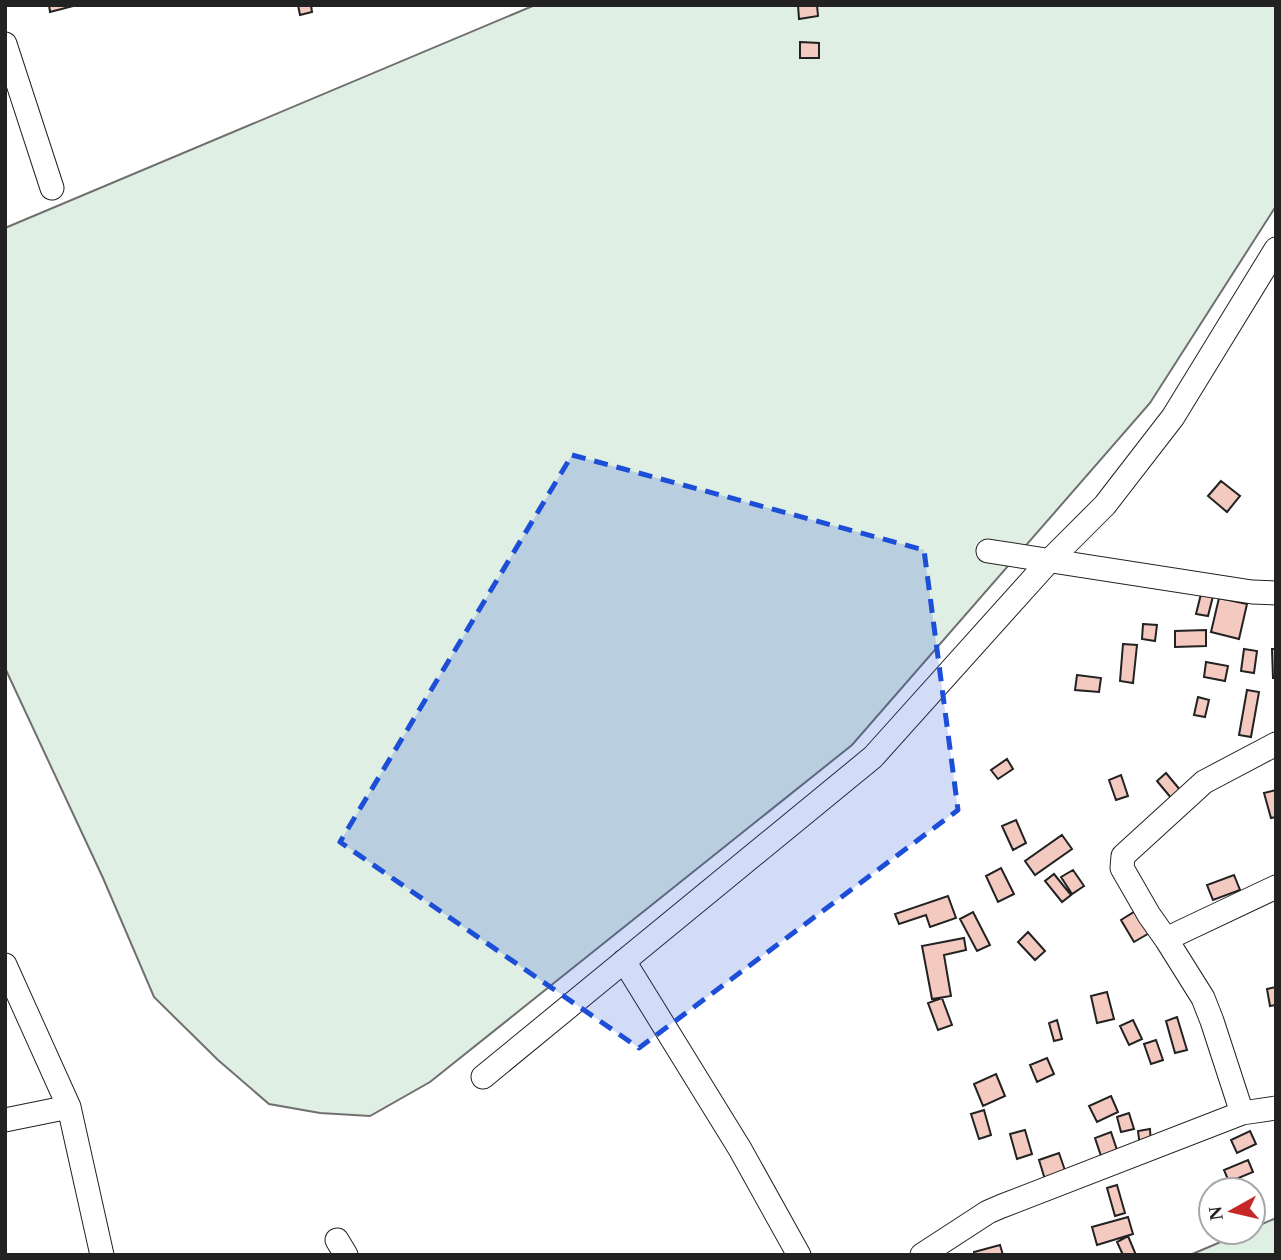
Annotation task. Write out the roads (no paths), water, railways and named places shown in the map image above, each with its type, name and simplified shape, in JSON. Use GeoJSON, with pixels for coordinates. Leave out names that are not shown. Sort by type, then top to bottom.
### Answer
{"type":"FeatureCollection","features":[{"type":"Feature","properties":{"kind":"street"},"geometry":{"type":"LineString","coordinates":[[5,44],[52,188]]}},
{"type":"Feature","properties":{"kind":"street"},"geometry":{"type":"LineString","coordinates":[[483,1077],[873,757],[1050,560],[1105,505],[1173,417],[1276,248]]}},
{"type":"Feature","properties":{"kind":"street"},"geometry":{"type":"LineString","coordinates":[[988,551],[1252,592],[1276,593]]}},
{"type":"Feature","properties":{"kind":"street"},"geometry":{"type":"LineString","coordinates":[[1242,1113],[1203,998],[1122,868],[1123,856],[1204,782],[1276,744]]}},
{"type":"Feature","properties":{"kind":"street"},"geometry":{"type":"LineString","coordinates":[[1167,939],[1276,887]]}},
{"type":"Feature","properties":{"kind":"street"},"geometry":{"type":"LineString","coordinates":[[624,961],[740,1149],[799,1255]]}},
{"type":"Feature","properties":{"kind":"street"},"geometry":{"type":"LineString","coordinates":[[5,965],[69,1107],[102,1255]]}},
{"type":"Feature","properties":{"kind":"street"},"geometry":{"type":"LineString","coordinates":[[5,1120],[69,1107]]}},
{"type":"Feature","properties":{"kind":"street"},"geometry":{"type":"LineString","coordinates":[[922,1255],[988,1212],[1242,1113],[1276,1108]]}}]}
